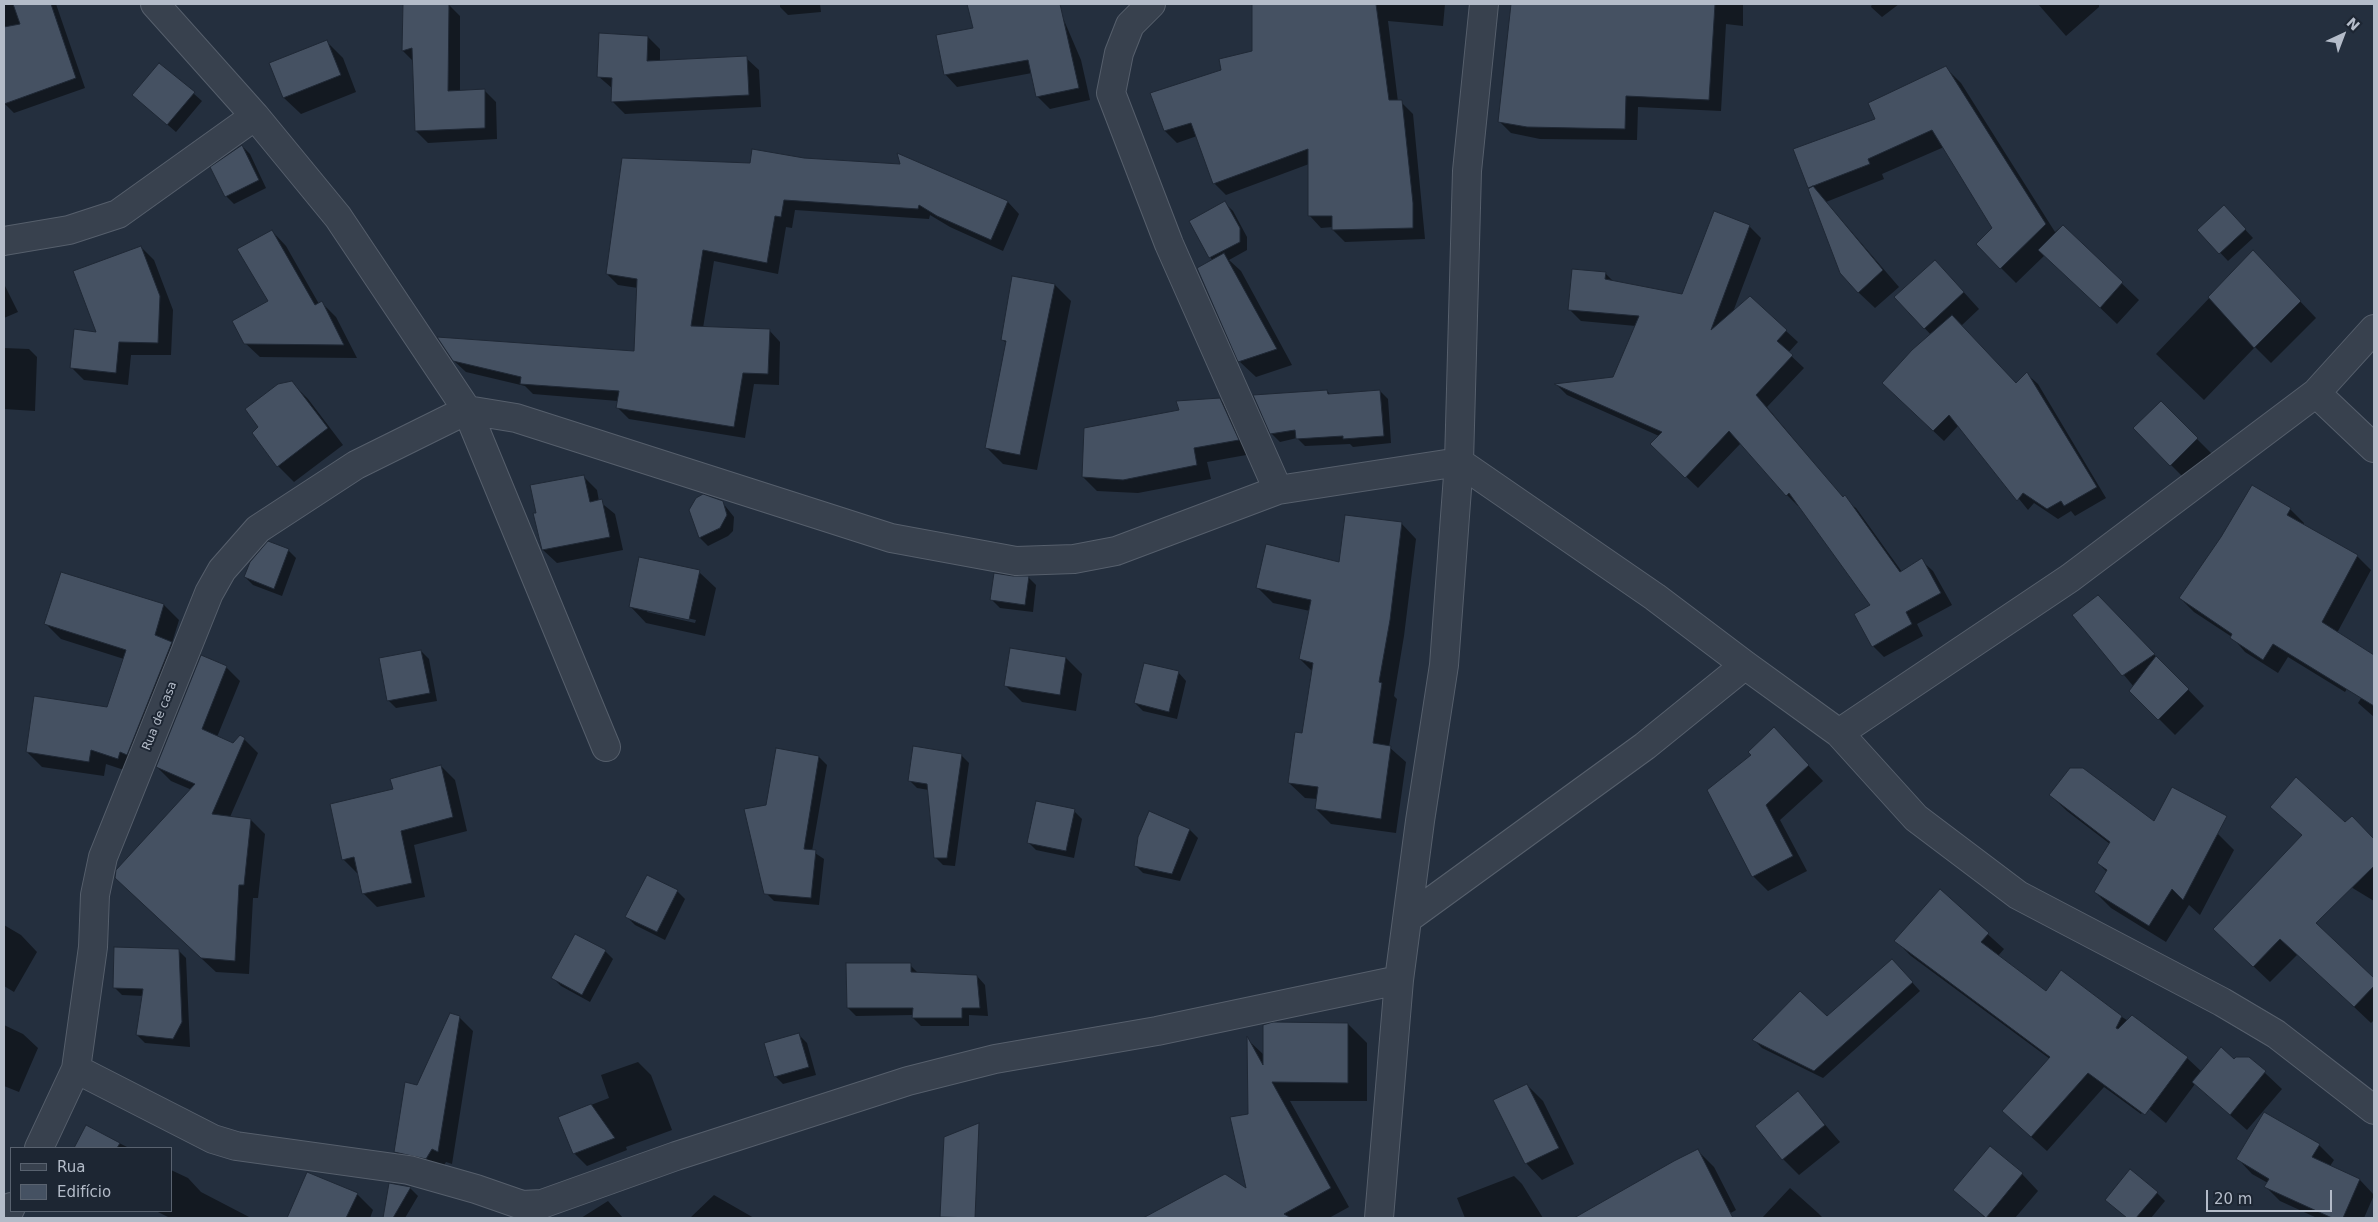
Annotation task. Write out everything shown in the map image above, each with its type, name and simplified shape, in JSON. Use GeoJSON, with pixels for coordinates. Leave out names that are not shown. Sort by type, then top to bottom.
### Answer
{"type":"FeatureCollection","features":[{"type":"Feature","properties":{"kind":"street"},"geometry":{"type":"LineString","coordinates":[[155,4],[255,116],[338,217],[467,410],[606,747]]}},
{"type":"Feature","properties":{"kind":"street"},"geometry":{"type":"LineString","coordinates":[[1151,4],[1130,26],[1118,53],[1111,92],[1169,244],[1278,490]]}},
{"type":"Feature","properties":{"kind":"street"},"geometry":{"type":"LineString","coordinates":[[1379,1218],[1399,980],[1444,664],[1459,462],[1467,171],[1484,4]]}},
{"type":"Feature","properties":{"kind":"street"},"geometry":{"type":"LineString","coordinates":[[4,241],[69,230],[118,214],[255,116]]}},
{"type":"Feature","properties":{"kind":"street"},"geometry":{"type":"LineString","coordinates":[[1839,733],[2070,578],[2316,392],[2374,329]]}},
{"type":"Feature","properties":{"kind":"street"},"geometry":{"type":"LineString","coordinates":[[2316,392],[2374,448]]}},
{"type":"Feature","properties":{"kind":"street"},"geometry":{"type":"LineString","coordinates":[[467,410],[516,418],[891,538],[1016,561],[1074,559],[1116,551],[1278,490],[1459,462],[1655,597],[1744,665],[1839,733],[1916,818],[2018,896],[2222,1002],[2276,1034],[2374,1110]]}},
{"type":"Feature","properties":{"kind":"street","name":"Rua de casa"},"geometry":{"type":"LineString","coordinates":[[39,1147],[76,1069],[94,947],[95,895],[103,857],[209,593],[222,570],[258,529],[356,465],[467,410]]}},
{"type":"Feature","properties":{"kind":"street"},"geometry":{"type":"LineString","coordinates":[[1407,919],[1645,746],[1744,665]]}},
{"type":"Feature","properties":{"kind":"street"},"geometry":{"type":"LineString","coordinates":[[76,1069],[213,1139],[228,1144],[409,1170],[476,1188],[523,1212],[676,1156],[908,1081],[995,1059],[1157,1031],[1399,980]]}},
{"type":"Feature","properties":{"kind":"building"},"geometry":{"type":"Polygon","coordinates":[[[13,4],[51,4],[76,78],[4,104],[4,27],[20,24],[13,4]]]}},
{"type":"Feature","properties":{"kind":"building"},"geometry":{"type":"Polygon","coordinates":[[[403,4],[449,4],[448,91],[485,89],[485,128],[415,131],[412,48],[402,51],[403,4]]]}},
{"type":"Feature","properties":{"kind":"building"},"geometry":{"type":"Polygon","coordinates":[[[967,4],[1060,4],[1079,88],[1036,97],[1028,60],[944,75],[936,35],[973,28],[967,4]]]}},
{"type":"Feature","properties":{"kind":"building"},"geometry":{"type":"Polygon","coordinates":[[[1252,4],[1376,4],[1389,100],[1402,100],[1413,203],[1413,228],[1332,230],[1332,216],[1308,216],[1308,149],[1213,184],[1191,123],[1164,131],[1150,93],[1221,70],[1219,59],[1252,51],[1252,4]]]}},
{"type":"Feature","properties":{"kind":"building"},"geometry":{"type":"Polygon","coordinates":[[[1511,4],[1715,4],[1709,100],[1626,96],[1625,129],[1527,127],[1498,122],[1511,4]]]}},
{"type":"Feature","properties":{"kind":"building"},"geometry":{"type":"Polygon","coordinates":[[[599,33],[648,36],[647,61],[747,56],[749,95],[611,102],[612,78],[597,77],[599,33]]]}},
{"type":"Feature","properties":{"kind":"building"},"geometry":{"type":"Polygon","coordinates":[[[327,40],[341,75],[283,98],[269,63],[327,40]]]}},
{"type":"Feature","properties":{"kind":"building"},"geometry":{"type":"Polygon","coordinates":[[[159,63],[195,92],[167,125],[132,95],[159,63]]]}},
{"type":"Feature","properties":{"kind":"building"},"geometry":{"type":"Polygon","coordinates":[[[1946,66],[2046,224],[2000,269],[1976,244],[1992,228],[1932,130],[1868,159],[1870,164],[1808,188],[1793,149],[1875,119],[1868,103],[1946,66]]]}},
{"type":"Feature","properties":{"kind":"building"},"geometry":{"type":"Polygon","coordinates":[[[242,145],[259,180],[225,197],[210,167],[242,145]]]}},
{"type":"Feature","properties":{"kind":"building"},"geometry":{"type":"Polygon","coordinates":[[[752,149],[804,158],[900,164],[897,153],[1008,201],[991,240],[937,216],[919,205],[918,209],[784,200],[781,217],[775,216],[767,263],[703,250],[691,326],[770,329],[768,374],[743,373],[734,427],[616,408],[619,391],[520,384],[521,377],[453,361],[437,337],[634,351],[637,279],[606,274],[622,158],[750,163],[752,149]]]}},
{"type":"Feature","properties":{"kind":"building"},"geometry":{"type":"Polygon","coordinates":[[[1813,186],[1883,270],[1858,293],[1840,273],[1808,189],[1813,186]]]}},
{"type":"Feature","properties":{"kind":"building"},"geometry":{"type":"Polygon","coordinates":[[[1225,201],[1240,228],[1240,242],[1209,258],[1189,221],[1225,201]]]}},
{"type":"Feature","properties":{"kind":"building"},"geometry":{"type":"Polygon","coordinates":[[[2224,205],[2246,229],[2219,254],[2197,230],[2224,205]]]}},
{"type":"Feature","properties":{"kind":"building"},"geometry":{"type":"Polygon","coordinates":[[[1714,211],[1750,225],[1711,330],[1750,296],[1787,330],[1777,341],[1793,355],[1756,395],[1843,497],[1845,495],[1900,572],[1922,558],[1941,593],[1906,612],[1912,624],[1872,647],[1854,614],[1870,605],[1789,493],[1786,496],[1729,431],[1685,478],[1650,444],[1662,432],[1554,384],[1613,377],[1639,316],[1568,310],[1572,269],[1606,272],[1605,279],[1682,294],[1714,211]]]}},
{"type":"Feature","properties":{"kind":"building"},"geometry":{"type":"Polygon","coordinates":[[[2063,225],[2123,282],[2100,308],[2038,250],[2063,225]]]}},
{"type":"Feature","properties":{"kind":"building"},"geometry":{"type":"Polygon","coordinates":[[[272,230],[315,305],[322,301],[344,345],[244,344],[232,321],[268,301],[237,249],[272,230]]]}},
{"type":"Feature","properties":{"kind":"building"},"geometry":{"type":"Polygon","coordinates":[[[141,246],[160,296],[158,343],[119,342],[116,373],[70,368],[74,329],[96,332],[73,271],[141,246]]]}},
{"type":"Feature","properties":{"kind":"building"},"geometry":{"type":"Polygon","coordinates":[[[2253,250],[2301,301],[2254,348],[2208,297],[2253,250]]]}},
{"type":"Feature","properties":{"kind":"building"},"geometry":{"type":"Polygon","coordinates":[[[1224,253],[1277,349],[1238,362],[1197,268],[1224,253]]]}},
{"type":"Feature","properties":{"kind":"building"},"geometry":{"type":"Polygon","coordinates":[[[1935,260],[1964,292],[1924,329],[1894,297],[1935,260]]]}},
{"type":"Feature","properties":{"kind":"building"},"geometry":{"type":"Polygon","coordinates":[[[1012,276],[1055,284],[1020,455],[985,448],[1006,341],[1001,340],[1012,276]]]}},
{"type":"Feature","properties":{"kind":"building"},"geometry":{"type":"Polygon","coordinates":[[[1952,315],[2016,383],[2027,372],[2097,487],[2064,506],[2061,501],[2047,509],[2023,493],[2017,501],[1949,415],[1933,431],[1882,383],[1912,350],[1952,315]]]}},
{"type":"Feature","properties":{"kind":"building"},"geometry":{"type":"Polygon","coordinates":[[[292,381],[328,428],[277,467],[252,433],[258,427],[245,409],[278,384],[292,381]]]}},
{"type":"Feature","properties":{"kind":"building"},"geometry":{"type":"Polygon","coordinates":[[[1327,390],[1328,394],[1380,390],[1384,436],[1343,439],[1343,436],[1296,439],[1295,430],[1270,434],[1253,395],[1327,390]]]}},
{"type":"Feature","properties":{"kind":"building"},"geometry":{"type":"Polygon","coordinates":[[[1220,398],[1239,440],[1194,448],[1197,465],[1123,480],[1082,477],[1084,428],[1179,410],[1176,401],[1220,398]]]}},
{"type":"Feature","properties":{"kind":"building"},"geometry":{"type":"Polygon","coordinates":[[[2161,401],[2198,438],[2170,466],[2133,428],[2161,401]]]}},
{"type":"Feature","properties":{"kind":"building"},"geometry":{"type":"Polygon","coordinates":[[[584,475],[590,502],[602,499],[610,537],[542,550],[533,513],[536,513],[530,485],[584,475]]]}},
{"type":"Feature","properties":{"kind":"building"},"geometry":{"type":"Polygon","coordinates":[[[2252,485],[2291,508],[2287,515],[2358,555],[2322,622],[2374,655],[2374,706],[2273,644],[2263,660],[2230,638],[2232,634],[2179,598],[2221,537],[2252,485]]]}},
{"type":"Feature","properties":{"kind":"building"},"geometry":{"type":"Polygon","coordinates":[[[703,494],[723,501],[727,515],[720,528],[699,538],[689,510],[696,498],[703,494]]]}},
{"type":"Feature","properties":{"kind":"building"},"geometry":{"type":"Polygon","coordinates":[[[1345,515],[1402,522],[1390,620],[1379,682],[1382,683],[1373,743],[1391,746],[1381,819],[1315,809],[1318,787],[1288,783],[1295,732],[1302,733],[1313,663],[1299,659],[1311,600],[1256,588],[1266,544],[1339,562],[1345,515]]]}},
{"type":"Feature","properties":{"kind":"building"},"geometry":{"type":"Polygon","coordinates":[[[268,541],[289,549],[274,589],[244,577],[250,562],[268,541]]]}},
{"type":"Feature","properties":{"kind":"building"},"geometry":{"type":"Polygon","coordinates":[[[639,557],[700,570],[689,620],[629,607],[639,557]]]}},
{"type":"Feature","properties":{"kind":"building"},"geometry":{"type":"Polygon","coordinates":[[[61,572],[164,604],[155,635],[172,642],[127,755],[120,752],[118,759],[91,750],[89,762],[26,752],[34,696],[107,707],[126,650],[44,624],[61,572]]]}},
{"type":"Feature","properties":{"kind":"building"},"geometry":{"type":"Polygon","coordinates":[[[994,573],[1029,576],[1025,605],[990,600],[994,573]]]}},
{"type":"Feature","properties":{"kind":"building"},"geometry":{"type":"Polygon","coordinates":[[[2098,595],[2155,654],[2122,676],[2072,615],[2098,595]]]}},
{"type":"Feature","properties":{"kind":"building"},"geometry":{"type":"Polygon","coordinates":[[[1010,648],[1066,657],[1060,695],[1004,686],[1010,648]]]}},
{"type":"Feature","properties":{"kind":"building"},"geometry":{"type":"Polygon","coordinates":[[[421,650],[430,693],[387,701],[379,658],[421,650]]]}},
{"type":"Feature","properties":{"kind":"building"},"geometry":{"type":"Polygon","coordinates":[[[201,655],[227,666],[202,729],[233,743],[240,735],[245,738],[212,814],[251,819],[244,885],[239,885],[235,961],[201,958],[115,878],[116,870],[195,784],[156,767],[201,655]]]}},
{"type":"Feature","properties":{"kind":"building"},"geometry":{"type":"Polygon","coordinates":[[[2156,656],[2189,689],[2158,720],[2129,691],[2156,656]]]}},
{"type":"Feature","properties":{"kind":"building"},"geometry":{"type":"Polygon","coordinates":[[[1144,663],[1179,671],[1169,712],[1134,703],[1144,663]]]}},
{"type":"Feature","properties":{"kind":"building"},"geometry":{"type":"Polygon","coordinates":[[[1774,727],[1809,765],[1766,805],[1793,856],[1752,877],[1707,790],[1751,755],[1748,752],[1774,727]]]}},
{"type":"Feature","properties":{"kind":"building"},"geometry":{"type":"Polygon","coordinates":[[[913,746],[962,754],[947,858],[934,858],[927,784],[908,781],[913,746]]]}},
{"type":"Feature","properties":{"kind":"building"},"geometry":{"type":"Polygon","coordinates":[[[776,748],[819,756],[804,849],[816,850],[811,898],[764,894],[744,809],[766,805],[776,748]]]}},
{"type":"Feature","properties":{"kind":"building"},"geometry":{"type":"Polygon","coordinates":[[[441,765],[453,817],[401,831],[412,883],[362,894],[354,857],[342,860],[330,804],[393,789],[390,779],[441,765]]]}},
{"type":"Feature","properties":{"kind":"building"},"geometry":{"type":"Polygon","coordinates":[[[2070,768],[2083,768],[2154,821],[2172,787],[2227,816],[2183,900],[2172,889],[2149,926],[2094,892],[2107,870],[2097,863],[2110,842],[2049,795],[2070,768]]]}},
{"type":"Feature","properties":{"kind":"building"},"geometry":{"type":"Polygon","coordinates":[[[2296,777],[2345,822],[2352,816],[2374,839],[2374,866],[2316,923],[2374,978],[2374,986],[2354,1007],[2280,939],[2253,967],[2213,929],[2302,835],[2270,807],[2296,777]]]}},
{"type":"Feature","properties":{"kind":"building"},"geometry":{"type":"Polygon","coordinates":[[[1036,801],[1075,809],[1066,851],[1027,843],[1036,801]]]}},
{"type":"Feature","properties":{"kind":"building"},"geometry":{"type":"Polygon","coordinates":[[[1149,811],[1190,829],[1172,874],[1134,866],[1138,837],[1149,811]]]}},
{"type":"Feature","properties":{"kind":"building"},"geometry":{"type":"Polygon","coordinates":[[[647,875],[678,890],[657,932],[625,917],[647,875]]]}},
{"type":"Feature","properties":{"kind":"building"},"geometry":{"type":"Polygon","coordinates":[[[1940,889],[1989,933],[1981,942],[2046,991],[2061,970],[2122,1016],[2116,1028],[2118,1029],[2132,1015],[2188,1057],[2145,1115],[2088,1073],[2031,1137],[2002,1111],[2050,1057],[1894,941],[1940,889]]]}},
{"type":"Feature","properties":{"kind":"building"},"geometry":{"type":"Polygon","coordinates":[[[575,934],[606,950],[582,995],[551,978],[575,934]]]}},
{"type":"Feature","properties":{"kind":"building"},"geometry":{"type":"Polygon","coordinates":[[[114,947],[179,949],[182,1022],[173,1039],[136,1035],[143,989],[113,988],[114,947]]]}},
{"type":"Feature","properties":{"kind":"building"},"geometry":{"type":"Polygon","coordinates":[[[1892,959],[1913,982],[1814,1071],[1752,1040],[1800,991],[1827,1016],[1892,959]]]}},
{"type":"Feature","properties":{"kind":"building"},"geometry":{"type":"Polygon","coordinates":[[[846,963],[911,963],[911,972],[977,975],[980,1008],[962,1008],[962,1018],[912,1018],[913,1008],[847,1008],[846,963]]]}},
{"type":"Feature","properties":{"kind":"building"},"geometry":{"type":"Polygon","coordinates":[[[450,1013],[460,1016],[438,1152],[432,1149],[426,1159],[394,1152],[405,1082],[417,1085],[450,1013]]]}},
{"type":"Feature","properties":{"kind":"building"},"geometry":{"type":"Polygon","coordinates":[[[1273,1022],[1348,1023],[1348,1083],[1272,1082],[1331,1188],[1284,1214],[1291,1218],[1143,1218],[1225,1174],[1246,1188],[1230,1117],[1248,1114],[1247,1036],[1263,1065],[1263,1025],[1273,1022]]]}},
{"type":"Feature","properties":{"kind":"building"},"geometry":{"type":"Polygon","coordinates":[[[799,1033],[809,1067],[774,1077],[764,1043],[799,1033]]]}},
{"type":"Feature","properties":{"kind":"building"},"geometry":{"type":"Polygon","coordinates":[[[2221,1047],[2234,1059],[2236,1057],[2249,1057],[2266,1071],[2230,1115],[2192,1082],[2221,1047]]]}},
{"type":"Feature","properties":{"kind":"building"},"geometry":{"type":"Polygon","coordinates":[[[1527,1084],[1559,1148],[1525,1164],[1493,1100],[1527,1084]]]}},
{"type":"Feature","properties":{"kind":"building"},"geometry":{"type":"Polygon","coordinates":[[[1798,1091],[1825,1125],[1782,1160],[1755,1126],[1798,1091]]]}},
{"type":"Feature","properties":{"kind":"building"},"geometry":{"type":"Polygon","coordinates":[[[591,1104],[615,1138],[573,1154],[558,1117],[591,1104]]]}},
{"type":"Feature","properties":{"kind":"building"},"geometry":{"type":"Polygon","coordinates":[[[2264,1112],[2320,1144],[2312,1157],[2360,1179],[2343,1218],[2332,1218],[2264,1187],[2269,1179],[2236,1159],[2264,1112]]]}},
{"type":"Feature","properties":{"kind":"building"},"geometry":{"type":"Polygon","coordinates":[[[979,1123],[975,1218],[940,1217],[944,1137],[979,1123]]]}},
{"type":"Feature","properties":{"kind":"building"},"geometry":{"type":"Polygon","coordinates":[[[86,1125],[120,1143],[118,1147],[75,1147],[86,1125]]]}},
{"type":"Feature","properties":{"kind":"building"},"geometry":{"type":"Polygon","coordinates":[[[1990,1146],[2023,1173],[1986,1218],[1953,1190],[1990,1146]]]}},
{"type":"Feature","properties":{"kind":"building"},"geometry":{"type":"Polygon","coordinates":[[[1698,1149],[1733,1218],[1574,1218],[1674,1161],[1698,1149]]]}},
{"type":"Feature","properties":{"kind":"building"},"geometry":{"type":"Polygon","coordinates":[[[2130,1169],[2158,1192],[2136,1218],[2127,1218],[2105,1200],[2130,1169]]]}},
{"type":"Feature","properties":{"kind":"building"},"geometry":{"type":"Polygon","coordinates":[[[307,1172],[358,1193],[346,1218],[287,1218],[307,1172]]]}},
{"type":"Feature","properties":{"kind":"building"},"geometry":{"type":"Polygon","coordinates":[[[389,1183],[411,1187],[393,1218],[383,1218],[389,1183]]]}}]}
